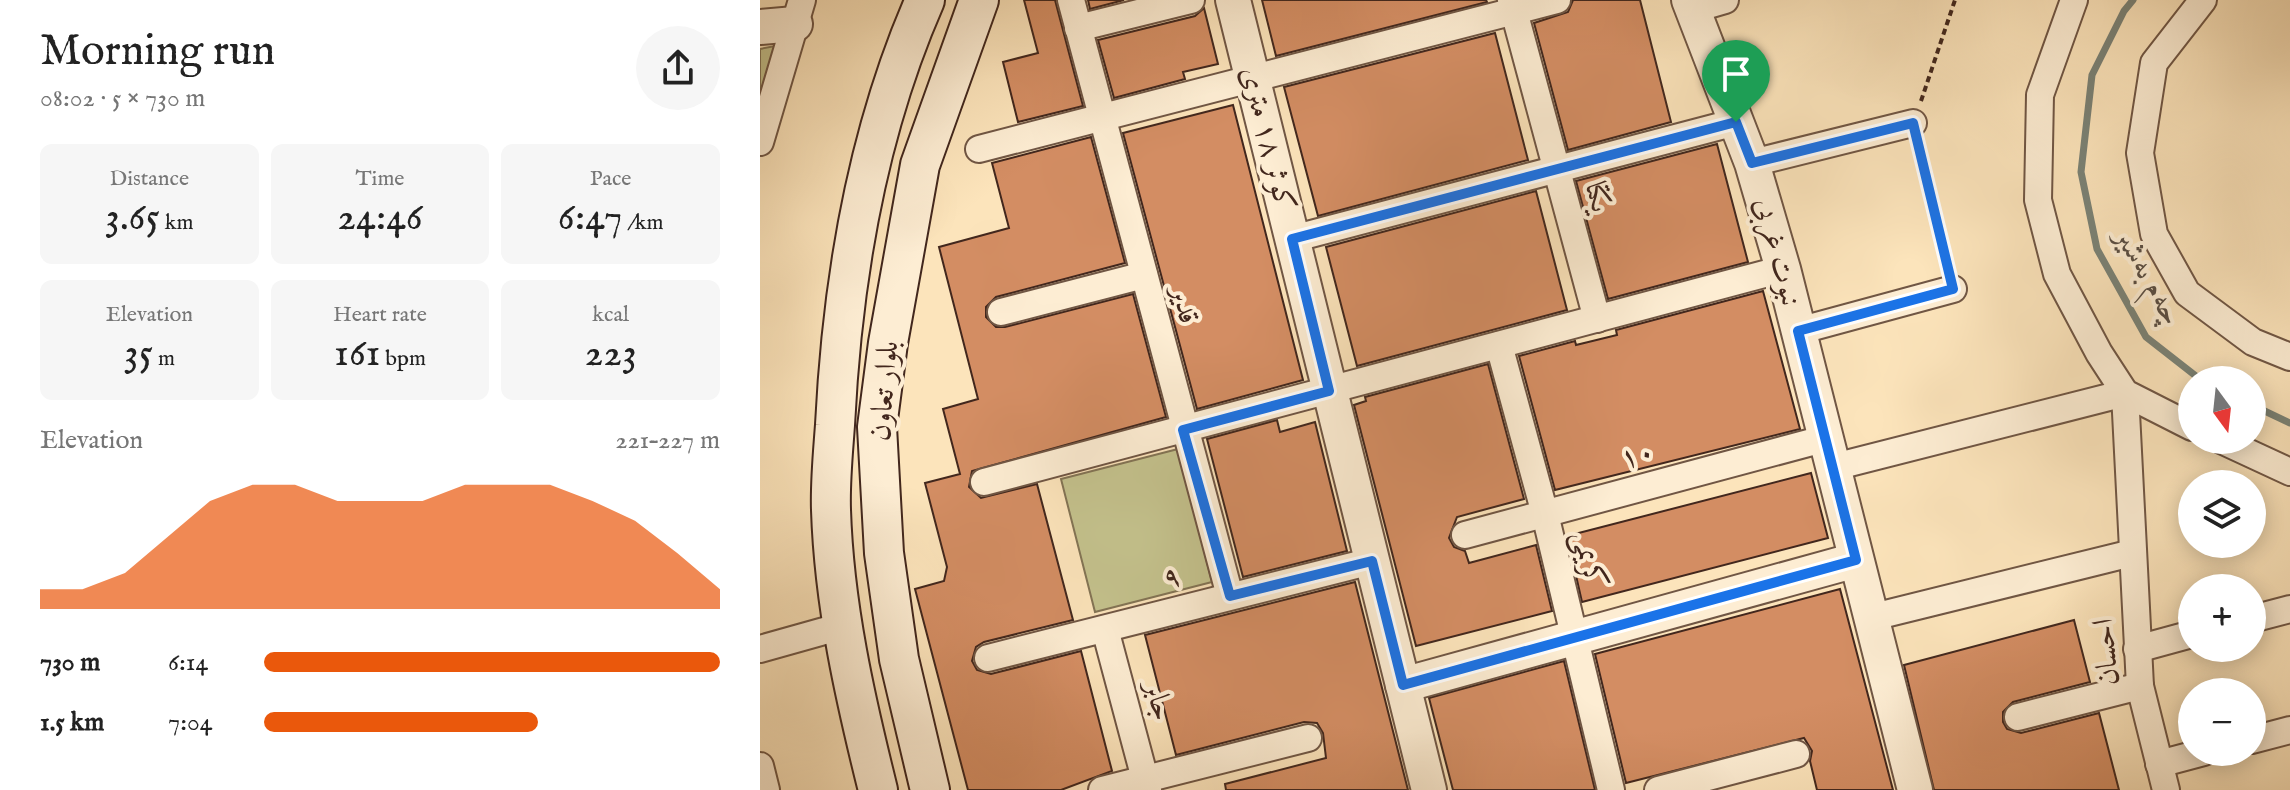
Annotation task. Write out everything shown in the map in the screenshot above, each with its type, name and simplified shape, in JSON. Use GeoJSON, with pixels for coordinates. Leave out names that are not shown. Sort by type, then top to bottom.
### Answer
{"type":"FeatureCollection","features":[{"type":"Feature","properties":{"kind":"main road","name":"بلوار تعاون"},"geometry":{"type":"LineString","coordinates":[[878,790],[842,626],[830,508],[840,358],[854,250],[884,113],[925,0]]}},
{"type":"Feature","properties":{"kind":"main road","name":"بلوار تعاون"},"geometry":{"type":"LineString","coordinates":[[930,790],[899,659],[890,598],[884,553],[877,427],[888,343],[920,165],[979,0]]}},
{"type":"Feature","properties":{"kind":"street","name":"قدیر"},"geometry":{"type":"LineString","coordinates":[[1071,0],[1183,430],[1230,596]]}},
{"type":"Feature","properties":{"kind":"street"},"geometry":{"type":"LineString","coordinates":[[1078,28],[1191,0]]}},
{"type":"Feature","properties":{"kind":"street","name":"کوثر ۱۸ متری"},"geometry":{"type":"LineString","coordinates":[[1233,0],[1429,790]]}},
{"type":"Feature","properties":{"kind":"street"},"geometry":{"type":"LineString","coordinates":[[979,149],[1253,81],[1512,6],[1557,0]]}},
{"type":"Feature","properties":{"kind":"street"},"geometry":{"type":"LineString","coordinates":[[2074,0],[2040,95],[2038,200],[2057,274],[2099,353],[2125,393],[2178,420]]}},
{"type":"Feature","properties":{"kind":"street"},"geometry":{"type":"LineString","coordinates":[[2203,0],[2154,63],[2140,153],[2154,234],[2187,293],[2253,342],[2290,357]]}},
{"type":"Feature","properties":{"kind":"street","name":"نبوت غربی"},"geometry":{"type":"LineString","coordinates":[[1703,3],[1736,122],[1752,163],[1783,269],[1915,790]]}},
{"type":"Feature","properties":{"kind":"street","name":"یکتا"},"geometry":{"type":"LineString","coordinates":[[1512,6],[1597,319]]}},
{"type":"Feature","properties":{"kind":"street"},"geometry":{"type":"LineString","coordinates":[[760,27],[798,12]]}},
{"type":"Feature","properties":{"kind":"street"},"geometry":{"type":"LineString","coordinates":[[760,142],[798,12]]}},
{"type":"Feature","properties":{"kind":"street"},"geometry":{"type":"LineString","coordinates":[[1292,239],[1736,122]]}},
{"type":"Feature","properties":{"kind":"street"},"geometry":{"type":"LineString","coordinates":[[1752,163],[1913,123]]}},
{"type":"Feature","properties":{"kind":"street"},"geometry":{"type":"LineString","coordinates":[[984,482],[1783,269]]}},
{"type":"Feature","properties":{"kind":"street"},"geometry":{"type":"LineString","coordinates":[[1001,312],[1144,275]]}},
{"type":"Feature","properties":{"kind":"street"},"geometry":{"type":"LineString","coordinates":[[1798,331],[1953,289]]}},
{"type":"Feature","properties":{"kind":"street","name":"کریمی"},"geometry":{"type":"LineString","coordinates":[[1499,345],[1545,514],[1611,790]]}},
{"type":"Feature","properties":{"kind":"street","name":"۱۰"},"geometry":{"type":"LineString","coordinates":[[1465,535],[1545,514],[1830,452],[2125,393]]}},
{"type":"Feature","properties":{"kind":"street","name":"احسان"},"geometry":{"type":"LineString","coordinates":[[2125,393],[2140,686],[2166,790]]}},
{"type":"Feature","properties":{"kind":"street"},"geometry":{"type":"LineString","coordinates":[[2251,454],[2290,472]]}},
{"type":"Feature","properties":{"kind":"street"},"geometry":{"type":"LineString","coordinates":[[1869,618],[2132,553]]}},
{"type":"Feature","properties":{"kind":"street"},"geometry":{"type":"LineString","coordinates":[[1403,685],[1856,560]]}},
{"type":"Feature","properties":{"kind":"street","name":"۹"},"geometry":{"type":"LineString","coordinates":[[988,658],[1372,561]]}},
{"type":"Feature","properties":{"kind":"street"},"geometry":{"type":"LineString","coordinates":[[2266,615],[2290,609]]}},
{"type":"Feature","properties":{"kind":"street"},"geometry":{"type":"LineString","coordinates":[[760,649],[842,626]]}},
{"type":"Feature","properties":{"kind":"street","name":"جابر"},"geometry":{"type":"LineString","coordinates":[[1105,629],[1147,784]]}},
{"type":"Feature","properties":{"kind":"street"},"geometry":{"type":"LineString","coordinates":[[2137,649],[2178,638]]}},
{"type":"Feature","properties":{"kind":"street"},"geometry":{"type":"LineString","coordinates":[[2018,717],[2140,686]]}},
{"type":"Feature","properties":{"kind":"street"},"geometry":{"type":"LineString","coordinates":[[2266,736],[2290,730]]}},
{"type":"Feature","properties":{"kind":"street"},"geometry":{"type":"LineString","coordinates":[[1102,790],[1147,784],[1308,738]]}},
{"type":"Feature","properties":{"kind":"street"},"geometry":{"type":"LineString","coordinates":[[1658,790],[1796,754]]}},
{"type":"Feature","properties":{"kind":"street"},"geometry":{"type":"LineString","coordinates":[[2159,764],[2178,759]]}},
{"type":"Feature","properties":{"kind":"street"},"geometry":{"type":"LineString","coordinates":[[760,766],[766,790]]}},
{"type":"Feature","properties":{"kind":"path"},"geometry":{"type":"LineString","coordinates":[[1953,289],[1913,123],[1955,0]]}},
{"type":"Feature","properties":{"kind":"shaded area"},"geometry":{"type":"Polygon","coordinates":[[[775,46],[760,94],[760,49],[775,46]]]}},
{"type":"Feature","properties":{"kind":"shaded area"},"geometry":{"type":"Polygon","coordinates":[[[1178,449],[1212,582],[1095,612],[1061,479],[1178,449]]]}},
{"type":"Feature","properties":{"kind":"building"},"geometry":{"type":"Polygon","coordinates":[[[1024,0],[1055,0],[1083,106],[1018,122],[1003,62],[1038,53],[1024,0]]]}},
{"type":"Feature","properties":{"kind":"building"},"geometry":{"type":"Polygon","coordinates":[[[1088,0],[1124,0],[1090,9],[1088,0]]]}},
{"type":"Feature","properties":{"kind":"building"},"geometry":{"type":"Polygon","coordinates":[[[1262,0],[1486,0],[1487,2],[1276,56],[1262,0]]]}},
{"type":"Feature","properties":{"kind":"building"},"geometry":{"type":"Polygon","coordinates":[[[1573,0],[1640,0],[1671,122],[1568,150],[1534,23],[1568,12],[1573,0]]]}},
{"type":"Feature","properties":{"kind":"building"},"geometry":{"type":"Polygon","coordinates":[[[1204,8],[1218,64],[1183,72],[1185,79],[1114,98],[1098,40],[1195,16],[1204,8]]]}},
{"type":"Feature","properties":{"kind":"building"},"geometry":{"type":"Polygon","coordinates":[[[1495,33],[1528,160],[1318,216],[1284,87],[1495,33]]]}},
{"type":"Feature","properties":{"kind":"building"},"geometry":{"type":"Polygon","coordinates":[[[1233,105],[1303,380],[1197,409],[1123,133],[1233,105]]]}},
{"type":"Feature","properties":{"kind":"building"},"geometry":{"type":"Polygon","coordinates":[[[1091,137],[1125,263],[996,297],[986,307],[986,317],[996,327],[1005,327],[1133,294],[1166,417],[972,471],[969,487],[981,498],[1037,484],[1073,620],[984,642],[976,647],[972,661],[977,670],[991,674],[1081,651],[1112,771],[1061,790],[968,790],[915,589],[944,581],[947,567],[925,483],[960,474],[943,409],[978,399],[939,247],[1009,228],[992,163],[1091,137]]]}},
{"type":"Feature","properties":{"kind":"building"},"geometry":{"type":"Polygon","coordinates":[[[1717,144],[1748,262],[1608,299],[1576,181],[1717,144]]]}},
{"type":"Feature","properties":{"kind":"building"},"geometry":{"type":"Polygon","coordinates":[[[1536,191],[1567,310],[1357,366],[1326,247],[1536,191]]]}},
{"type":"Feature","properties":{"kind":"building"},"geometry":{"type":"Polygon","coordinates":[[[1763,291],[1800,429],[1555,490],[1519,356],[1575,341],[1576,345],[1617,335],[1616,330],[1763,291]]]}},
{"type":"Feature","properties":{"kind":"building"},"geometry":{"type":"Polygon","coordinates":[[[1488,364],[1524,499],[1457,517],[1449,538],[1454,547],[1465,551],[1469,563],[1536,545],[1552,611],[1416,646],[1354,405],[1366,401],[1365,397],[1488,364]]]}},
{"type":"Feature","properties":{"kind":"building"},"geometry":{"type":"Polygon","coordinates":[[[1277,420],[1280,432],[1315,422],[1347,551],[1243,577],[1207,439],[1277,420]]]}},
{"type":"Feature","properties":{"kind":"building"},"geometry":{"type":"Polygon","coordinates":[[[1811,473],[1828,538],[1582,602],[1567,536],[1811,473]]]}},
{"type":"Feature","properties":{"kind":"building"},"geometry":{"type":"Polygon","coordinates":[[[1355,582],[1408,790],[1226,790],[1225,784],[1326,758],[1323,733],[1317,723],[1304,722],[1176,755],[1145,635],[1355,582]]]}},
{"type":"Feature","properties":{"kind":"building"},"geometry":{"type":"Polygon","coordinates":[[[1840,589],[1893,790],[1817,790],[1810,761],[1812,751],[1804,738],[1626,783],[1595,654],[1840,589]]]}},
{"type":"Feature","properties":{"kind":"building"},"geometry":{"type":"Polygon","coordinates":[[[2074,620],[2090,682],[2013,702],[2003,712],[2003,722],[2007,729],[2021,733],[2099,713],[2119,790],[1934,790],[1904,665],[2074,620]]]}},
{"type":"Feature","properties":{"kind":"building"},"geometry":{"type":"Polygon","coordinates":[[[1564,661],[1595,790],[1453,790],[1429,698],[1564,661]]]}},
{"type":"Feature","properties":{"kind":"waterway","name":"چەم بەشیر"},"geometry":{"type":"LineString","coordinates":[[2133,0],[2124,11],[2092,75],[2081,172],[2097,249],[2146,337],[2183,366]]}},
{"type":"Feature","properties":{"kind":"waterway","name":"چەم بەشیر"},"geometry":{"type":"LineString","coordinates":[[2266,412],[2290,423]]}},
{"type":"Feature","properties":{"kind":"route"},"geometry":{"type":"LineString","coordinates":[[1736,122],[1752,163],[1913,123],[1953,289],[1798,331],[1856,560],[1403,685],[1372,561],[1230,596],[1183,430],[1329,391],[1292,239],[1736,122]]}}]}
